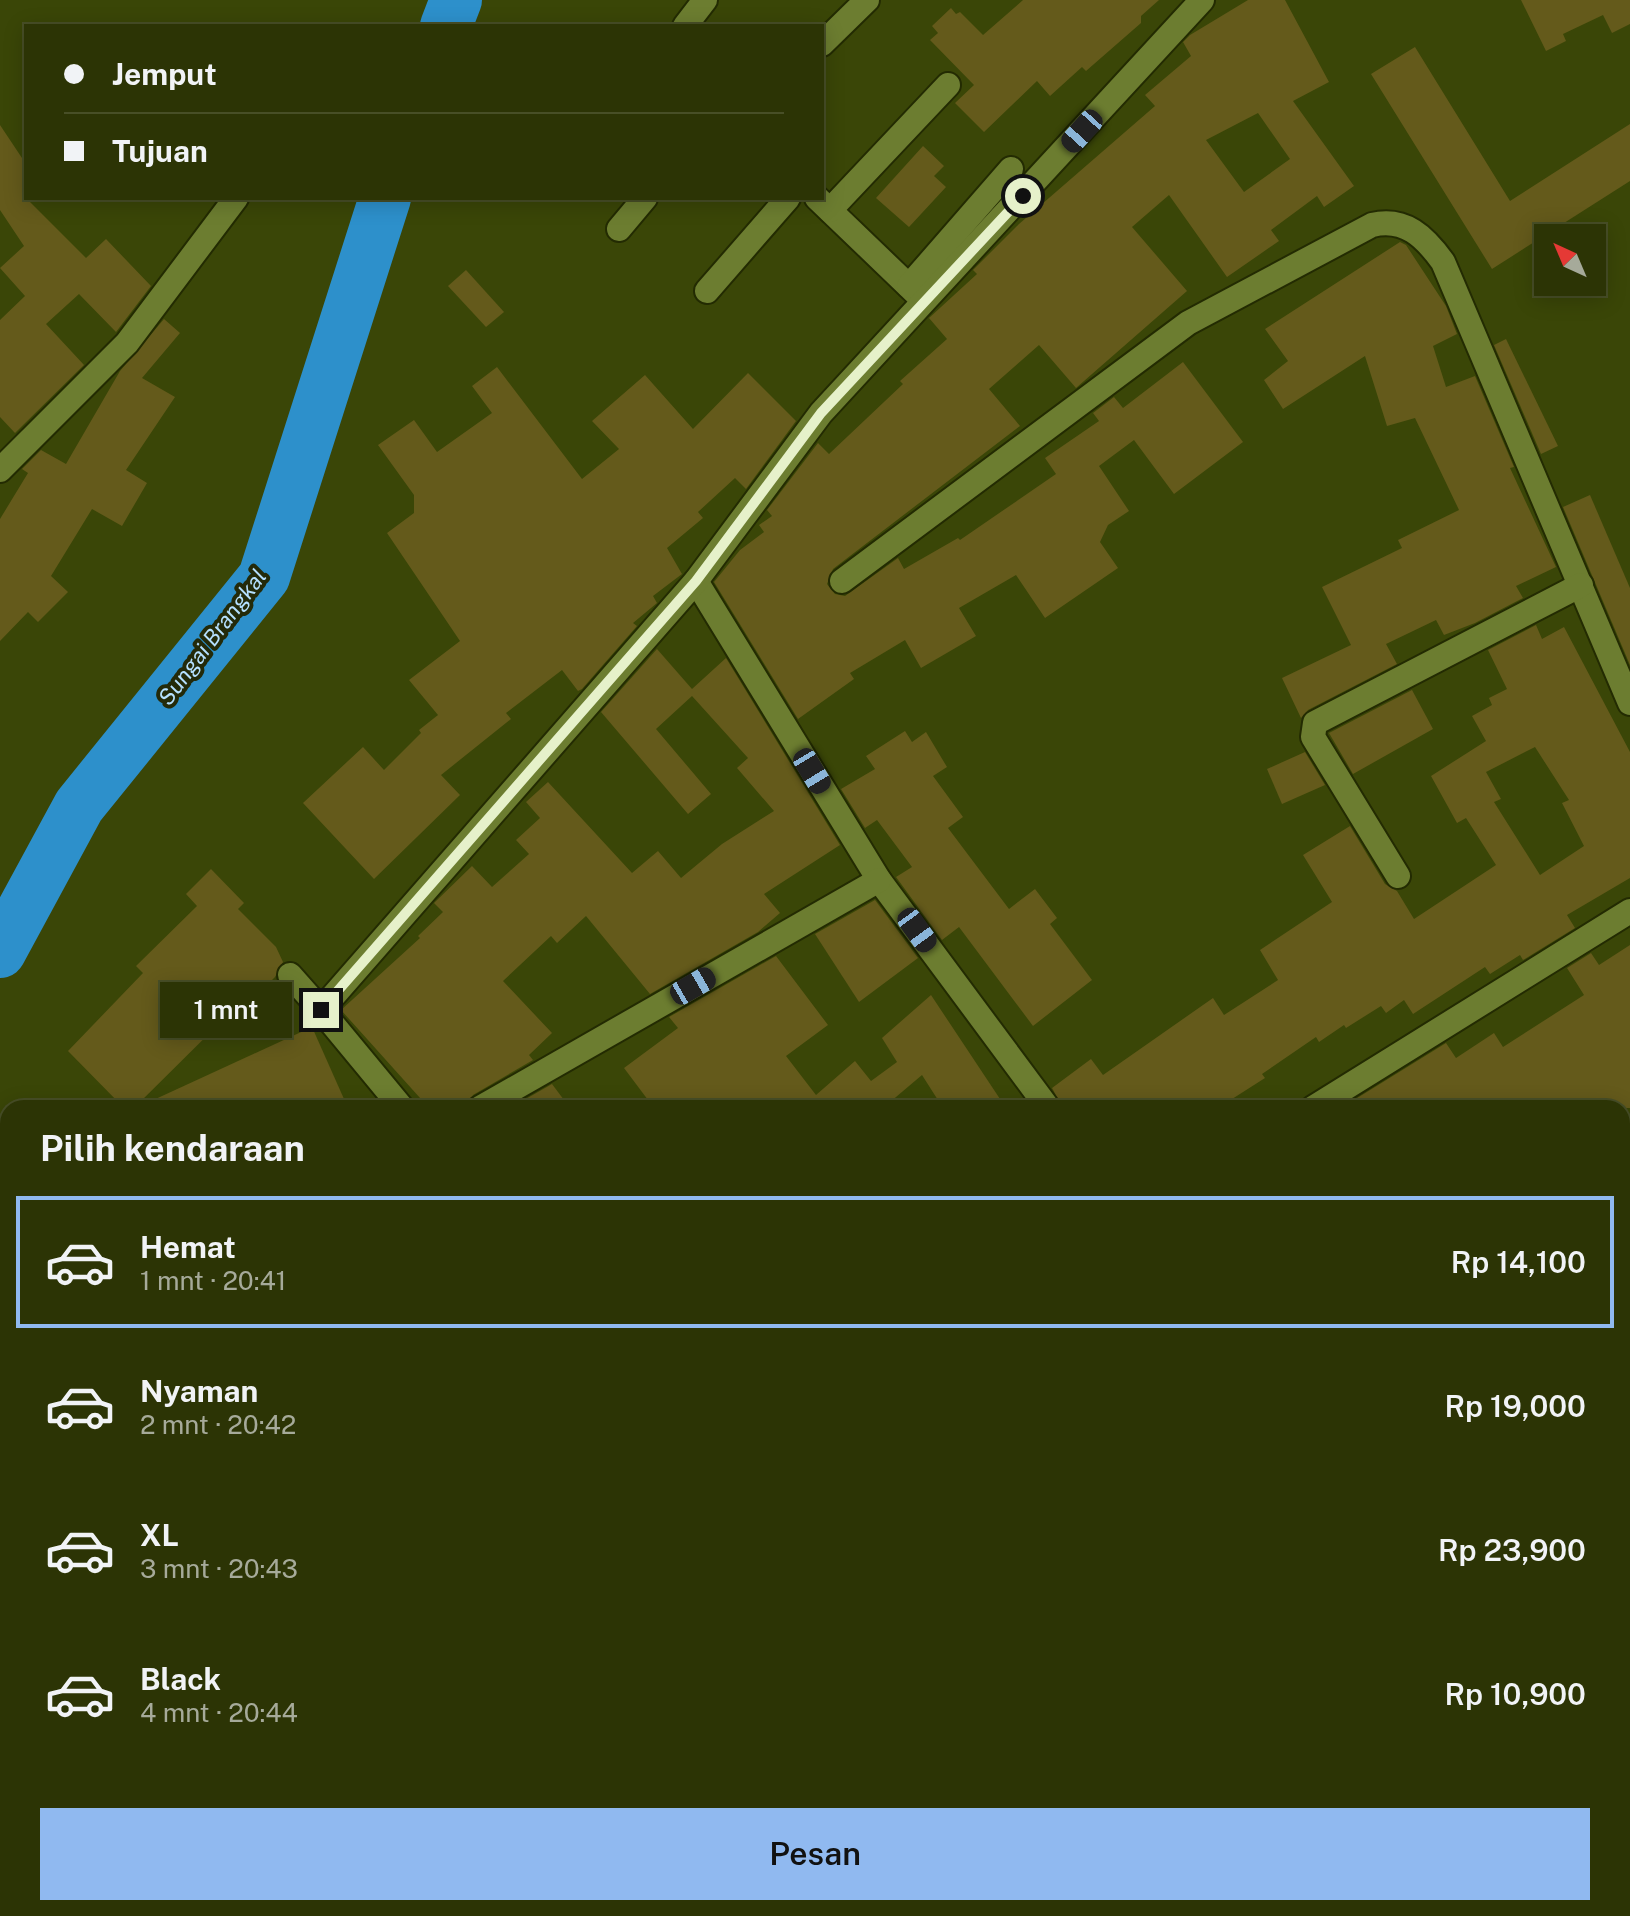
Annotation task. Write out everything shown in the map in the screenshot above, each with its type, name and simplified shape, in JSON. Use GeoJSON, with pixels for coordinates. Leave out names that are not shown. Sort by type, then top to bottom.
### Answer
{"type":"FeatureCollection","features":[{"type":"Feature","properties":{"kind":"street"},"geometry":{"type":"LineString","coordinates":[[687,24],[705,0]]}},
{"type":"Feature","properties":{"kind":"street"},"geometry":{"type":"LineString","coordinates":[[824,42],[867,0]]}},
{"type":"Feature","properties":{"kind":"street"},"geometry":{"type":"LineString","coordinates":[[917,294],[1202,0]]}},
{"type":"Feature","properties":{"kind":"street"},"geometry":{"type":"LineString","coordinates":[[917,294],[824,204],[948,85]]}},
{"type":"Feature","properties":{"kind":"street"},"geometry":{"type":"LineString","coordinates":[[321,1010],[696,581],[821,413],[917,294],[1011,169]]}},
{"type":"Feature","properties":{"kind":"street"},"geometry":{"type":"LineString","coordinates":[[0,470],[127,343],[234,200]]}},
{"type":"Feature","properties":{"kind":"street"},"geometry":{"type":"LineString","coordinates":[[619,229],[642,200]]}},
{"type":"Feature","properties":{"kind":"street"},"geometry":{"type":"LineString","coordinates":[[707,291],[786,200]]}},
{"type":"Feature","properties":{"kind":"street"},"geometry":{"type":"LineString","coordinates":[[842,581],[1188,323],[1372,225],[1386,222],[1418,233],[1443,262],[1630,703]]}},
{"type":"Feature","properties":{"kind":"street"},"geometry":{"type":"LineString","coordinates":[[696,581],[879,880],[1042,1100]]}},
{"type":"Feature","properties":{"kind":"street"},"geometry":{"type":"LineString","coordinates":[[1398,876],[1313,737],[1315,723],[1581,585]]}},
{"type":"Feature","properties":{"kind":"street"},"geometry":{"type":"LineString","coordinates":[[494,1100],[879,880]]}},
{"type":"Feature","properties":{"kind":"street"},"geometry":{"type":"LineString","coordinates":[[1326,1100],[1630,911]]}},
{"type":"Feature","properties":{"kind":"street"},"geometry":{"type":"LineString","coordinates":[[290,975],[395,1100]]}},
{"type":"Feature","properties":{"kind":"building"},"geometry":{"type":"Polygon","coordinates":[[[1023,0],[1159,0],[1141,16],[1141,23],[1086,71],[1082,67],[1050,96],[1037,81],[984,132],[955,103],[974,85],[930,40],[938,33],[932,26],[951,8],[956,14],[960,12],[983,35],[1023,0]]]}},
{"type":"Feature","properties":{"kind":"building"},"geometry":{"type":"Polygon","coordinates":[[[1248,0],[1285,0],[1329,82],[1293,101],[1354,186],[1324,207],[1317,196],[1271,230],[1279,241],[1227,277],[1169,195],[1132,227],[1187,291],[1076,388],[1039,345],[989,389],[1020,426],[833,569],[827,584],[835,594],[845,596],[898,558],[904,569],[958,538],[960,540],[1056,474],[1045,458],[1099,421],[1093,413],[1114,397],[1123,408],[1183,362],[1243,442],[1174,494],[1134,440],[1099,466],[1129,511],[1108,525],[1100,542],[1118,568],[1045,618],[1016,575],[959,608],[976,636],[921,668],[905,640],[850,673],[854,679],[798,719],[714,582],[740,550],[764,532],[759,525],[772,516],[767,510],[818,443],[829,454],[903,384],[900,381],[947,339],[929,318],[977,274],[973,270],[1019,224],[1155,106],[1145,95],[1191,56],[1183,42],[1248,0]],[[1258,113],[1206,140],[1244,192],[1290,159],[1258,113]]]}},
{"type":"Feature","properties":{"kind":"building"},"geometry":{"type":"Polygon","coordinates":[[[1521,0],[1630,0],[1630,24],[1612,33],[1603,15],[1563,34],[1566,41],[1546,51],[1521,0]]]}},
{"type":"Feature","properties":{"kind":"building"},"geometry":{"type":"Polygon","coordinates":[[[1415,47],[1510,201],[1630,124],[1630,181],[1563,224],[1534,224],[1534,242],[1492,269],[1371,74],[1415,47]]]}},
{"type":"Feature","properties":{"kind":"building"},"geometry":{"type":"Polygon","coordinates":[[[0,125],[24,161],[24,200],[28,200],[86,258],[106,239],[151,286],[116,332],[79,294],[46,324],[84,365],[15,433],[0,417],[0,320],[25,296],[0,268],[24,246],[0,210],[0,125]]]}},
{"type":"Feature","properties":{"kind":"building"},"geometry":{"type":"Polygon","coordinates":[[[923,146],[944,166],[934,176],[946,187],[909,227],[876,198],[923,146]]]}},
{"type":"Feature","properties":{"kind":"building"},"geometry":{"type":"Polygon","coordinates":[[[1400,242],[1406,245],[1446,306],[1457,334],[1433,346],[1446,387],[1475,376],[1514,467],[1510,468],[1556,567],[1516,586],[1523,598],[1475,623],[1444,635],[1436,620],[1386,644],[1397,664],[1308,710],[1301,718],[1282,678],[1351,645],[1322,587],[1402,548],[1398,540],[1459,510],[1415,418],[1387,426],[1365,356],[1283,409],[1264,380],[1288,361],[1265,329],[1400,242]]]}},
{"type":"Feature","properties":{"kind":"building"},"geometry":{"type":"Polygon","coordinates":[[[466,270],[504,312],[486,327],[448,286],[466,270]]]}},
{"type":"Feature","properties":{"kind":"building"},"geometry":{"type":"Polygon","coordinates":[[[164,319],[180,333],[142,378],[175,397],[126,470],[147,483],[122,526],[92,509],[51,576],[68,592],[38,622],[28,612],[0,641],[0,519],[28,473],[22,469],[41,450],[66,464],[120,371],[164,319]]]}},
{"type":"Feature","properties":{"kind":"building"},"geometry":{"type":"Polygon","coordinates":[[[1506,339],[1558,446],[1541,454],[1494,345],[1506,339]]]}},
{"type":"Feature","properties":{"kind":"building"},"geometry":{"type":"Polygon","coordinates":[[[497,367],[582,479],[619,449],[592,421],[645,375],[693,429],[748,373],[796,421],[746,489],[735,478],[698,512],[703,518],[667,548],[682,574],[653,596],[657,603],[633,623],[637,626],[582,689],[578,691],[562,670],[506,713],[511,719],[441,775],[460,795],[374,879],[303,803],[363,747],[384,770],[421,733],[419,730],[438,715],[409,680],[460,641],[387,533],[414,513],[414,495],[378,445],[414,420],[437,452],[492,413],[472,386],[497,367]]]}},
{"type":"Feature","properties":{"kind":"building"},"geometry":{"type":"Polygon","coordinates":[[[1590,495],[1630,588],[1630,665],[1563,507],[1590,495]]]}},
{"type":"Feature","properties":{"kind":"building"},"geometry":{"type":"Polygon","coordinates":[[[1536,625],[1542,639],[1564,627],[1630,752],[1630,878],[1567,915],[1575,928],[1523,960],[1520,955],[1490,974],[1485,967],[1413,1014],[1404,1000],[1386,1013],[1381,1006],[1319,1042],[1316,1037],[1262,1074],[1265,1078],[1231,1100],[1059,1100],[1052,1088],[1091,1059],[1103,1075],[1213,998],[1224,1015],[1278,980],[1260,950],[1332,902],[1303,855],[1350,826],[1385,884],[1397,891],[1414,919],[1496,865],[1466,818],[1457,823],[1431,776],[1486,741],[1472,716],[1492,705],[1489,698],[1507,689],[1488,650],[1536,625]],[[1535,747],[1486,772],[1501,799],[1494,802],[1540,875],[1584,846],[1562,803],[1569,800],[1535,747]]]}},
{"type":"Feature","properties":{"kind":"building"},"geometry":{"type":"Polygon","coordinates":[[[657,649],[692,689],[726,658],[840,845],[764,894],[780,913],[758,932],[650,994],[586,916],[557,943],[551,936],[503,981],[552,1033],[529,1055],[533,1060],[473,1095],[470,1100],[422,1100],[341,1010],[420,938],[418,936],[443,912],[434,903],[472,866],[492,887],[529,854],[516,840],[540,818],[526,802],[548,782],[632,873],[658,851],[681,878],[722,844],[774,811],[737,768],[748,758],[692,696],[656,729],[711,794],[688,814],[601,712],[657,649]]]}},
{"type":"Feature","properties":{"kind":"building"},"geometry":{"type":"Polygon","coordinates":[[[1412,690],[1433,729],[1353,774],[1329,733],[1412,690]]]}},
{"type":"Feature","properties":{"kind":"building"},"geometry":{"type":"Polygon","coordinates":[[[905,731],[912,742],[926,732],[947,767],[933,776],[963,817],[948,828],[1009,909],[1035,889],[1057,918],[1050,924],[1092,980],[1033,1026],[959,927],[942,940],[896,877],[912,867],[877,820],[865,828],[841,789],[875,769],[866,756],[905,731]]]}},
{"type":"Feature","properties":{"kind":"building"},"geometry":{"type":"Polygon","coordinates":[[[1305,752],[1325,785],[1282,804],[1267,769],[1305,752]]]}},
{"type":"Feature","properties":{"kind":"building"},"geometry":{"type":"Polygon","coordinates":[[[211,869],[244,903],[238,909],[276,947],[283,962],[275,977],[252,1000],[248,995],[142,1100],[116,1100],[68,1051],[143,973],[136,966],[197,906],[186,894],[211,869]]]}},
{"type":"Feature","properties":{"kind":"building"},"geometry":{"type":"Polygon","coordinates":[[[875,900],[918,958],[859,1002],[815,934],[875,900]]]}},
{"type":"Feature","properties":{"kind":"building"},"geometry":{"type":"Polygon","coordinates":[[[1630,945],[1630,1100],[1354,1100],[1446,1043],[1456,1058],[1494,1033],[1503,1047],[1584,995],[1567,968],[1591,953],[1599,965],[1630,945]]]}},
{"type":"Feature","properties":{"kind":"building"},"geometry":{"type":"Polygon","coordinates":[[[776,956],[828,1025],[786,1056],[816,1095],[855,1061],[871,1081],[897,1062],[882,1038],[931,995],[1001,1100],[938,1100],[922,1075],[892,1100],[648,1100],[624,1068],[678,1028],[669,1017],[776,956]]]}},
{"type":"Feature","properties":{"kind":"building"},"geometry":{"type":"Polygon","coordinates":[[[312,1027],[344,1100],[153,1100],[312,1027]]]}},
{"type":"Feature","properties":{"kind":"building"},"geometry":{"type":"Polygon","coordinates":[[[552,1084],[564,1100],[524,1100],[552,1084]]]}},
{"type":"Feature","properties":{"kind":"waterway","name":"Sungai Brangkal"},"geometry":{"type":"LineString","coordinates":[[447,24],[456,0]]}},
{"type":"Feature","properties":{"kind":"waterway","name":"Sungai Brangkal"},"geometry":{"type":"LineString","coordinates":[[0,952],[79,806],[264,577],[384,200]]}},
{"type":"Feature","properties":{"kind":"route"},"geometry":{"type":"LineString","coordinates":[[321,1010],[696,581],[821,413],[1023,196]]}}]}
